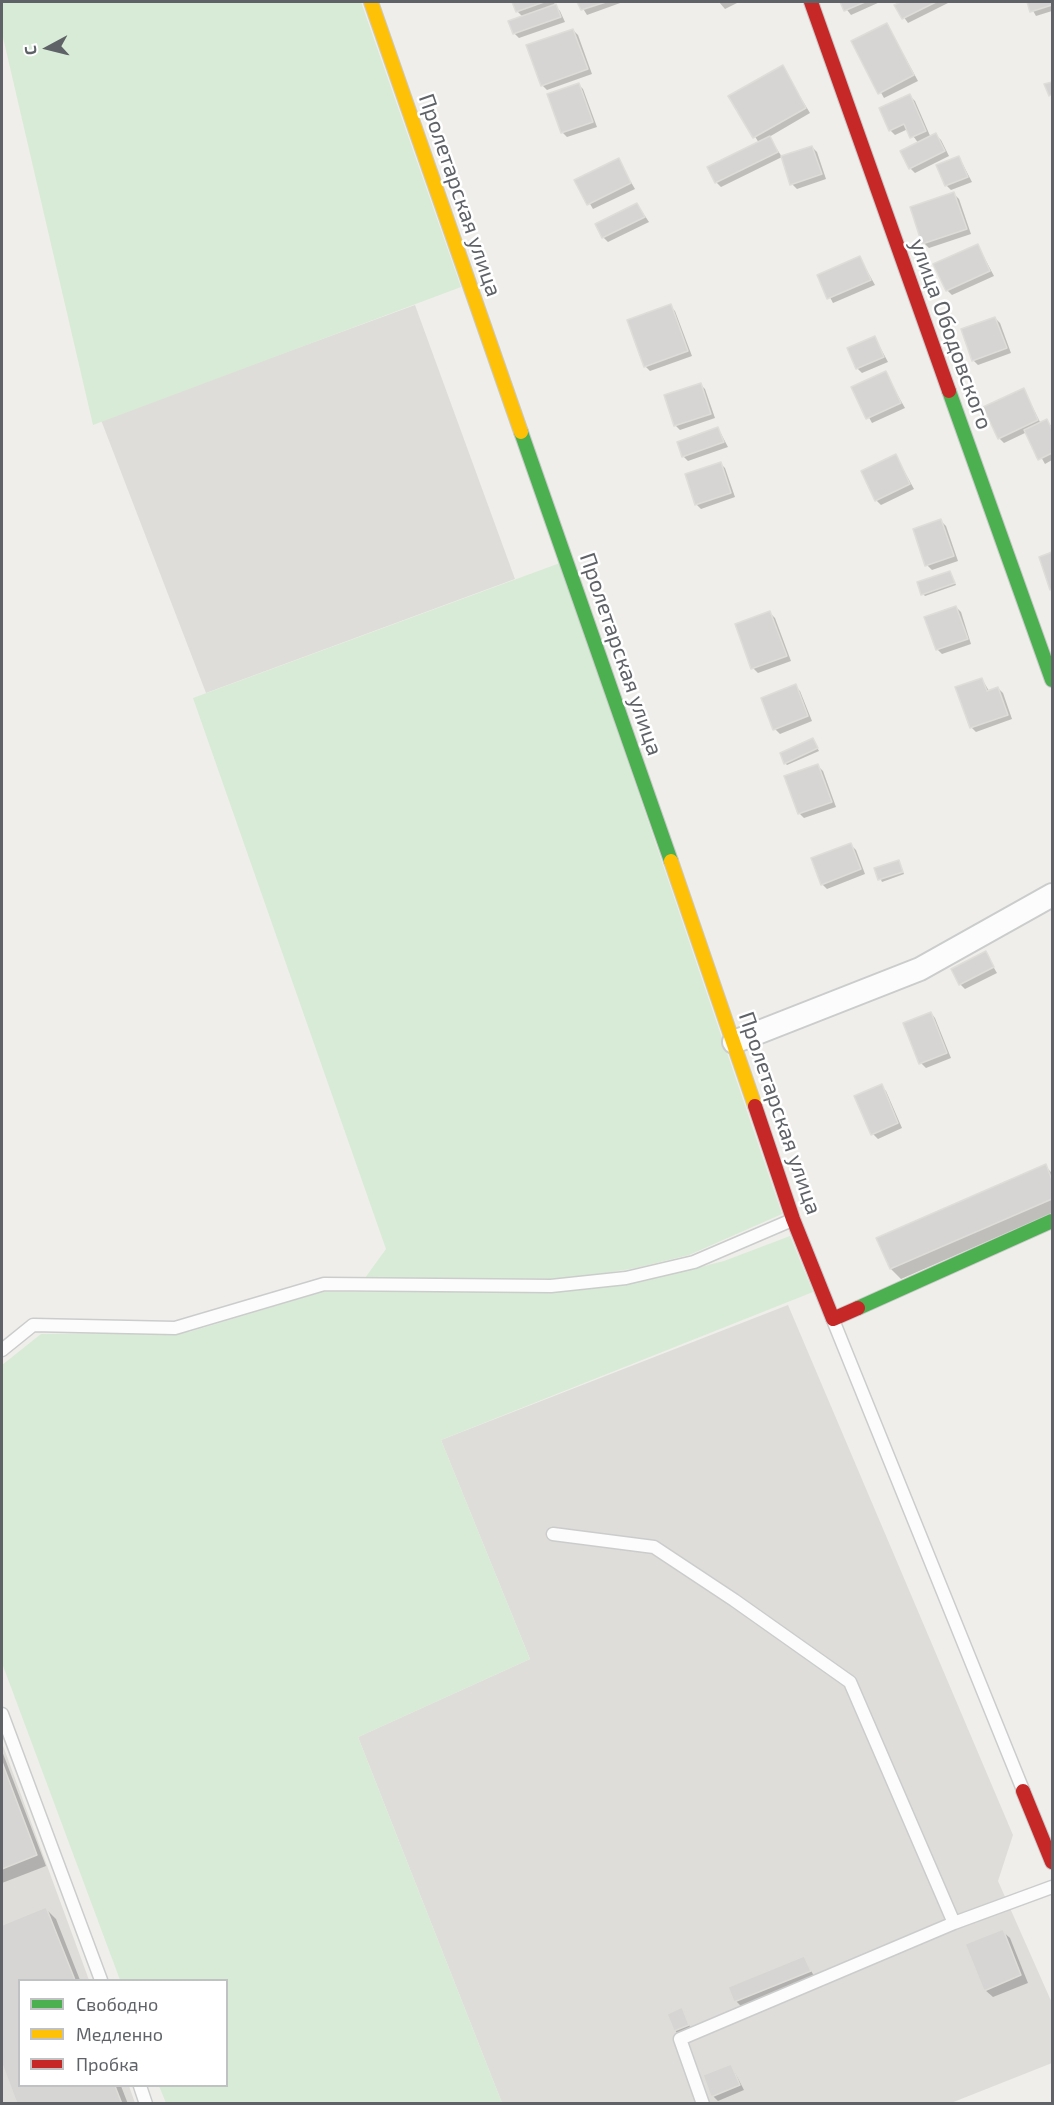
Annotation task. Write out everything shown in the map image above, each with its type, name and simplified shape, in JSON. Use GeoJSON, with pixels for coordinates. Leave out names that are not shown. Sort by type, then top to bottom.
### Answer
{"type":"FeatureCollection","features":[{"type":"Feature","properties":{"kind":"street","name":"Пролетарская улица"},"geometry":{"type":"LineString","coordinates":[[371,2],[734,1042],[793,1219],[833,1319]]}},
{"type":"Feature","properties":{"kind":"street","name":"улица Ободовского"},"geometry":{"type":"LineString","coordinates":[[810,2],[1053,680]]}},
{"type":"Feature","properties":{"kind":"street"},"geometry":{"type":"LineString","coordinates":[[734,1042],[920,969],[1053,895]]}},
{"type":"Feature","properties":{"kind":"street"},"geometry":{"type":"LineString","coordinates":[[833,1319],[1053,1221]]}},
{"type":"Feature","properties":{"kind":"street"},"geometry":{"type":"LineString","coordinates":[[1023,1791],[1053,1862]]}},
{"type":"Feature","properties":{"kind":"lane"},"geometry":{"type":"LineString","coordinates":[[2,1350],[33,1325],[175,1328],[324,1284],[551,1286],[626,1278],[694,1263],[793,1219]]}},
{"type":"Feature","properties":{"kind":"lane"},"geometry":{"type":"LineString","coordinates":[[833,1319],[1023,1791]]}},
{"type":"Feature","properties":{"kind":"lane"},"geometry":{"type":"LineString","coordinates":[[554,1534],[654,1547],[850,1682],[954,1923]]}},
{"type":"Feature","properties":{"kind":"lane"},"geometry":{"type":"LineString","coordinates":[[2,1713],[101,1979]]}},
{"type":"Feature","properties":{"kind":"lane"},"geometry":{"type":"LineString","coordinates":[[703,2103],[680,2039],[954,1923],[1053,1887]]}},
{"type":"Feature","properties":{"kind":"lane"},"geometry":{"type":"LineString","coordinates":[[141,2087],[147,2103]]}},
{"type":"Feature","properties":{"kind":"shaded area"},"geometry":{"type":"Polygon","coordinates":[[[415,305],[515,579],[206,693],[101,420],[415,305]]]}},
{"type":"Feature","properties":{"kind":"shaded area"},"geometry":{"type":"Polygon","coordinates":[[[788,1305],[1013,1835],[998,1881],[1052,2003],[1052,2063],[951,2103],[502,2103],[358,1737],[530,1659],[441,1440],[788,1305]]]}},
{"type":"Feature","properties":{"kind":"shaded area"},"geometry":{"type":"Polygon","coordinates":[[[2,1743],[89,1979],[18,1979],[18,2087],[129,2087],[135,2103],[2,2103],[2,1743]]]}},
{"type":"Feature","properties":{"kind":"green space"},"geometry":{"type":"Polygon","coordinates":[[[2,2],[361,2],[461,287],[93,425],[2,33],[2,2]]]}},
{"type":"Feature","properties":{"kind":"green space"},"geometry":{"type":"Polygon","coordinates":[[[560,563],[782,1214],[689,1255],[636,1268],[557,1281],[365,1278],[386,1249],[193,698],[560,563]]]}},
{"type":"Feature","properties":{"kind":"green space"},"geometry":{"type":"Polygon","coordinates":[[[790,1236],[813,1292],[441,1440],[530,1659],[358,1737],[502,2103],[166,2103],[159,2087],[228,2087],[228,1979],[120,1979],[2,1663],[2,1365],[41,1334],[189,1332],[322,1292],[557,1292],[645,1281],[724,1261],[790,1236]]]}},
{"type":"Feature","properties":{"kind":"building"},"geometry":{"type":"Polygon","coordinates":[[[512,2],[544,2],[516,12],[512,2]]]}},
{"type":"Feature","properties":{"kind":"building"},"geometry":{"type":"Polygon","coordinates":[[[577,2],[606,2],[581,10],[577,2]]]}},
{"type":"Feature","properties":{"kind":"building"},"geometry":{"type":"Polygon","coordinates":[[[840,2],[865,2],[844,11],[840,2]]]}},
{"type":"Feature","properties":{"kind":"building"},"geometry":{"type":"Polygon","coordinates":[[[901,2],[936,2],[902,19],[894,5],[901,2]]]}},
{"type":"Feature","properties":{"kind":"building"},"geometry":{"type":"Polygon","coordinates":[[[1027,2],[1052,2],[1052,5],[1030,12],[1027,2]]]}},
{"type":"Feature","properties":{"kind":"building"},"geometry":{"type":"Polygon","coordinates":[[[556,4],[561,17],[513,34],[508,21],[556,4]]]}},
{"type":"Feature","properties":{"kind":"building"},"geometry":{"type":"Polygon","coordinates":[[[887,23],[914,75],[878,94],[851,41],[887,23]]]}},
{"type":"Feature","properties":{"kind":"building"},"geometry":{"type":"Polygon","coordinates":[[[573,29],[588,69],[541,86],[526,45],[573,29]]]}},
{"type":"Feature","properties":{"kind":"building"},"geometry":{"type":"Polygon","coordinates":[[[783,65],[806,108],[753,138],[728,96],[783,65]]]}},
{"type":"Feature","properties":{"kind":"building"},"geometry":{"type":"Polygon","coordinates":[[[1052,82],[1052,94],[1049,96],[1044,84],[1052,82]]]}},
{"type":"Feature","properties":{"kind":"building"},"geometry":{"type":"Polygon","coordinates":[[[579,83],[593,122],[561,133],[547,94],[579,83]]]}},
{"type":"Feature","properties":{"kind":"building"},"geometry":{"type":"Polygon","coordinates":[[[910,94],[926,131],[910,138],[904,124],[889,131],[879,108],[910,94]]]}},
{"type":"Feature","properties":{"kind":"building"},"geometry":{"type":"Polygon","coordinates":[[[936,133],[945,151],[909,169],[900,151],[936,133]]]}},
{"type":"Feature","properties":{"kind":"building"},"geometry":{"type":"Polygon","coordinates":[[[770,136],[778,152],[715,183],[707,167],[770,136]]]}},
{"type":"Feature","properties":{"kind":"building"},"geometry":{"type":"Polygon","coordinates":[[[812,146],[822,174],[790,185],[781,156],[812,146]]]}},
{"type":"Feature","properties":{"kind":"building"},"geometry":{"type":"Polygon","coordinates":[[[959,156],[968,177],[945,186],[936,165],[959,156]]]}},
{"type":"Feature","properties":{"kind":"building"},"geometry":{"type":"Polygon","coordinates":[[[619,158],[631,183],[587,205],[574,180],[619,158]]]}},
{"type":"Feature","properties":{"kind":"building"},"geometry":{"type":"Polygon","coordinates":[[[954,192],[967,229],[922,244],[910,207],[954,192]]]}},
{"type":"Feature","properties":{"kind":"building"},"geometry":{"type":"Polygon","coordinates":[[[637,203],[645,217],[602,238],[595,224],[637,203]]]}},
{"type":"Feature","properties":{"kind":"building"},"geometry":{"type":"Polygon","coordinates":[[[978,244],[990,271],[946,291],[933,264],[978,244]]]}},
{"type":"Feature","properties":{"kind":"building"},"geometry":{"type":"Polygon","coordinates":[[[860,256],[871,280],[827,299],[817,275],[860,256]]]}},
{"type":"Feature","properties":{"kind":"building"},"geometry":{"type":"Polygon","coordinates":[[[671,304],[688,351],[644,367],[627,320],[671,304]]]}},
{"type":"Feature","properties":{"kind":"building"},"geometry":{"type":"Polygon","coordinates":[[[995,317],[1007,348],[972,361],[961,329],[995,317]]]}},
{"type":"Feature","properties":{"kind":"building"},"geometry":{"type":"Polygon","coordinates":[[[875,336],[884,357],[856,369],[847,348],[875,336]]]}},
{"type":"Feature","properties":{"kind":"building"},"geometry":{"type":"Polygon","coordinates":[[[886,371],[901,403],[866,419],[851,387],[886,371]]]}},
{"type":"Feature","properties":{"kind":"building"},"geometry":{"type":"Polygon","coordinates":[[[701,383],[711,414],[674,426],[664,395],[701,383]]]}},
{"type":"Feature","properties":{"kind":"building"},"geometry":{"type":"Polygon","coordinates":[[[1024,388],[1038,420],[998,439],[983,407],[1024,388]]]}},
{"type":"Feature","properties":{"kind":"building"},"geometry":{"type":"Polygon","coordinates":[[[1047,419],[1052,430],[1052,453],[1038,460],[1024,430],[1047,419]]]}},
{"type":"Feature","properties":{"kind":"building"},"geometry":{"type":"Polygon","coordinates":[[[718,427],[724,442],[682,457],[677,442],[718,427]]]}},
{"type":"Feature","properties":{"kind":"building"},"geometry":{"type":"Polygon","coordinates":[[[896,454],[910,484],[875,501],[861,471],[896,454]]]}},
{"type":"Feature","properties":{"kind":"building"},"geometry":{"type":"Polygon","coordinates":[[[721,462],[731,493],[695,505],[685,474],[721,462]]]}},
{"type":"Feature","properties":{"kind":"building"},"geometry":{"type":"Polygon","coordinates":[[[941,519],[954,556],[925,566],[913,529],[941,519]]]}},
{"type":"Feature","properties":{"kind":"building"},"geometry":{"type":"Polygon","coordinates":[[[1052,552],[1052,589],[1050,590],[1039,557],[1052,552]]]}},
{"type":"Feature","properties":{"kind":"building"},"geometry":{"type":"Polygon","coordinates":[[[950,571],[955,583],[921,595],[917,582],[950,571]]]}},
{"type":"Feature","properties":{"kind":"building"},"geometry":{"type":"Polygon","coordinates":[[[956,606],[968,639],[936,650],[924,617],[956,606]]]}},
{"type":"Feature","properties":{"kind":"building"},"geometry":{"type":"Polygon","coordinates":[[[770,611],[787,656],[751,669],[735,624],[770,611]]]}},
{"type":"Feature","properties":{"kind":"building"},"geometry":{"type":"Polygon","coordinates":[[[982,678],[987,691],[998,687],[1008,715],[970,728],[955,687],[982,678]]]}},
{"type":"Feature","properties":{"kind":"building"},"geometry":{"type":"Polygon","coordinates":[[[796,684],[808,716],[773,730],[761,698],[796,684]]]}},
{"type":"Feature","properties":{"kind":"building"},"geometry":{"type":"Polygon","coordinates":[[[813,738],[818,748],[784,764],[780,753],[813,738]]]}},
{"type":"Feature","properties":{"kind":"building"},"geometry":{"type":"Polygon","coordinates":[[[818,764],[832,802],[798,814],[784,776],[818,764]]]}},
{"type":"Feature","properties":{"kind":"building"},"geometry":{"type":"Polygon","coordinates":[[[851,843],[861,869],[821,885],[811,858],[851,843]]]}},
{"type":"Feature","properties":{"kind":"building"},"geometry":{"type":"Polygon","coordinates":[[[899,860],[903,872],[878,880],[874,868],[899,860]]]}},
{"type":"Feature","properties":{"kind":"building"},"geometry":{"type":"Polygon","coordinates":[[[986,951],[994,967],[959,985],[951,969],[986,951]]]}},
{"type":"Feature","properties":{"kind":"building"},"geometry":{"type":"Polygon","coordinates":[[[931,1012],[947,1053],[919,1064],[903,1023],[931,1012]]]}},
{"type":"Feature","properties":{"kind":"building"},"geometry":{"type":"Polygon","coordinates":[[[882,1084],[898,1123],[871,1135],[854,1096],[882,1084]]]}},
{"type":"Feature","properties":{"kind":"building"},"geometry":{"type":"Polygon","coordinates":[[[1046,1164],[1052,1180],[1052,1199],[890,1269],[876,1238],[1046,1164]]]}},
{"type":"Feature","properties":{"kind":"building"},"geometry":{"type":"Polygon","coordinates":[[[2,1762],[37,1855],[2,1869],[2,1762]]]}},
{"type":"Feature","properties":{"kind":"building"},"geometry":{"type":"Polygon","coordinates":[[[46,1907],[75,1979],[18,1979],[18,2087],[115,2087],[122,2104],[17,2104],[2,2064],[2,1925],[46,1907]]]}},
{"type":"Feature","properties":{"kind":"building"},"geometry":{"type":"Polygon","coordinates":[[[1003,1929],[1021,1975],[984,1991],[965,1944],[1003,1929]]]}},
{"type":"Feature","properties":{"kind":"building"},"geometry":{"type":"Polygon","coordinates":[[[804,1956],[811,1971],[734,2002],[728,1987],[804,1956]]]}},
{"type":"Feature","properties":{"kind":"building"},"geometry":{"type":"Polygon","coordinates":[[[682,2007],[689,2025],[674,2031],[667,2014],[682,2007]]]}},
{"type":"Feature","properties":{"kind":"building"},"geometry":{"type":"Polygon","coordinates":[[[731,2064],[740,2085],[711,2097],[703,2075],[731,2064]]]}},
{"type":"Feature","properties":{"kind":"traffic: fast"},"geometry":{"type":"LineString","coordinates":[[949,391],[1052,680]]}},
{"type":"Feature","properties":{"kind":"traffic: fast"},"geometry":{"type":"LineString","coordinates":[[521,432],[671,861]]}},
{"type":"Feature","properties":{"kind":"traffic: fast"},"geometry":{"type":"LineString","coordinates":[[858,1308],[1052,1221]]}},
{"type":"Feature","properties":{"kind":"traffic: slow"},"geometry":{"type":"LineString","coordinates":[[371,2],[521,432]]}},
{"type":"Feature","properties":{"kind":"traffic: slow"},"geometry":{"type":"LineString","coordinates":[[671,861],[755,1106]]}},
{"type":"Feature","properties":{"kind":"traffic: jam"},"geometry":{"type":"LineString","coordinates":[[811,2],[949,391]]}},
{"type":"Feature","properties":{"kind":"traffic: jam"},"geometry":{"type":"LineString","coordinates":[[755,1106],[793,1219],[833,1319],[858,1308]]}},
{"type":"Feature","properties":{"kind":"traffic: jam"},"geometry":{"type":"LineString","coordinates":[[1023,1791],[1052,1862]]}}]}
